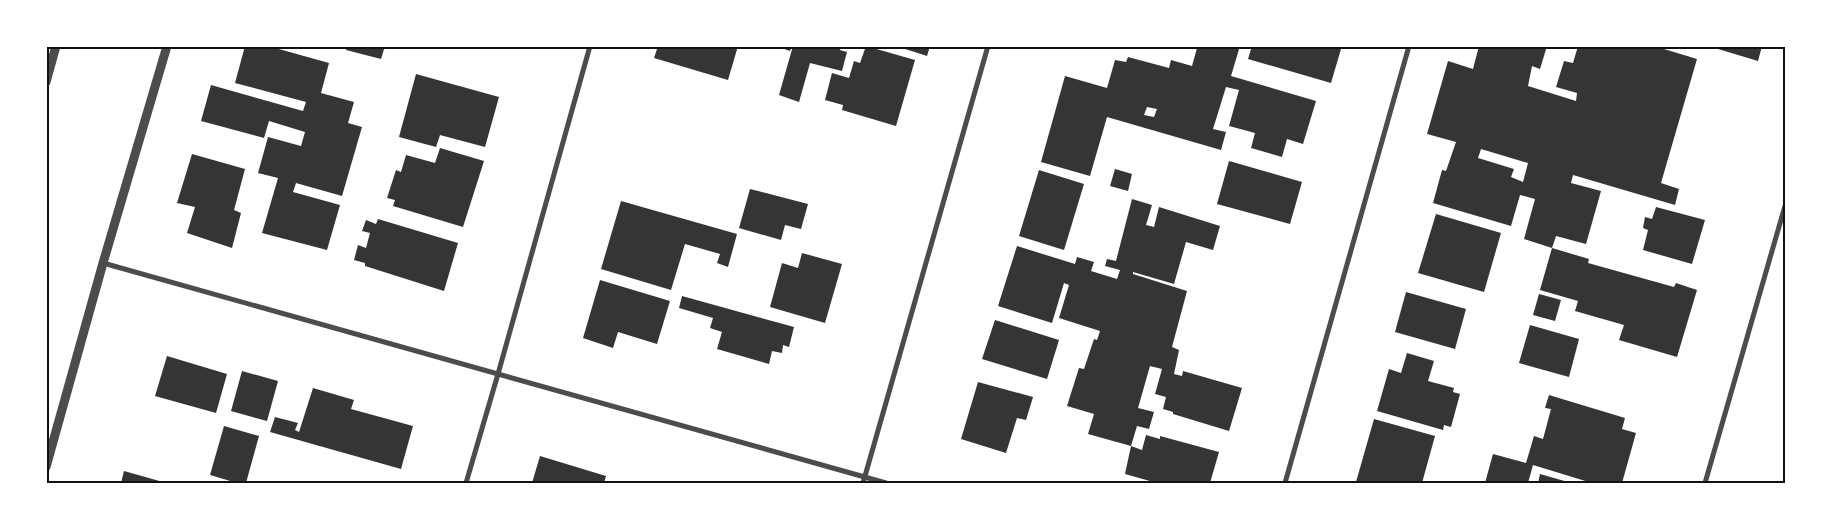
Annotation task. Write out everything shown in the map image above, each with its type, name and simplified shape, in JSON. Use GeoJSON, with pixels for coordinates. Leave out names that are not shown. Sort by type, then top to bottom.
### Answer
{"type":"FeatureCollection","features":[{"type":"Feature","properties":{"kind":"street"},"geometry":{"type":"LineString","coordinates":[[46,82],[56,46]]}},
{"type":"Feature","properties":{"kind":"street"},"geometry":{"type":"LineString","coordinates":[[158,78],[162,46]]}},
{"type":"Feature","properties":{"kind":"street"},"geometry":{"type":"LineString","coordinates":[[46,467],[103,263],[167,46]]}},
{"type":"Feature","properties":{"kind":"street"},"geometry":{"type":"LineString","coordinates":[[466,483],[590,46]]}},
{"type":"Feature","properties":{"kind":"street"},"geometry":{"type":"LineString","coordinates":[[864,483],[988,46]]}},
{"type":"Feature","properties":{"kind":"street"},"geometry":{"type":"LineString","coordinates":[[1285,483],[1410,46]]}},
{"type":"Feature","properties":{"kind":"street"},"geometry":{"type":"LineString","coordinates":[[1705,483],[1785,206]]}},
{"type":"Feature","properties":{"kind":"street"},"geometry":{"type":"LineString","coordinates":[[103,263],[886,483]]}},
{"type":"Feature","properties":{"kind":"building"},"geometry":{"type":"Polygon","coordinates":[[[245,46],[268,46],[329,63],[321,93],[354,102],[348,123],[362,127],[342,196],[296,183],[293,192],[340,205],[327,250],[262,233],[278,178],[258,173],[268,137],[301,146],[305,132],[269,121],[264,138],[201,121],[211,85],[303,111],[306,102],[235,83],[245,46]]]}},
{"type":"Feature","properties":{"kind":"building"},"geometry":{"type":"Polygon","coordinates":[[[347,46],[385,46],[381,59],[346,50],[347,46]]]}},
{"type":"Feature","properties":{"kind":"building"},"geometry":{"type":"Polygon","coordinates":[[[658,46],[738,46],[728,80],[654,58],[658,46]]]}},
{"type":"Feature","properties":{"kind":"building"},"geometry":{"type":"Polygon","coordinates":[[[776,46],[792,46],[790,51],[776,46]]]}},
{"type":"Feature","properties":{"kind":"building"},"geometry":{"type":"Polygon","coordinates":[[[793,46],[841,46],[840,50],[847,52],[842,71],[810,63],[799,102],[779,95],[793,46]]]}},
{"type":"Feature","properties":{"kind":"building"},"geometry":{"type":"Polygon","coordinates":[[[866,46],[915,60],[896,126],[842,110],[843,105],[825,100],[832,73],[849,78],[854,61],[860,63],[866,46]]]}},
{"type":"Feature","properties":{"kind":"building"},"geometry":{"type":"Polygon","coordinates":[[[896,46],[930,46],[927,56],[896,46]]]}},
{"type":"Feature","properties":{"kind":"building"},"geometry":{"type":"Polygon","coordinates":[[[1192,46],[1240,46],[1231,76],[1316,101],[1303,144],[1287,139],[1282,157],[1251,148],[1255,133],[1229,126],[1239,90],[1226,87],[1213,129],[1226,132],[1221,150],[1107,117],[1090,176],[1041,162],[1065,76],[1107,88],[1115,60],[1126,62],[1128,57],[1169,68],[1171,60],[1192,66],[1197,48],[1192,46]],[[1147,107],[1144,115],[1154,117],[1157,109],[1147,107]]]}},
{"type":"Feature","properties":{"kind":"building"},"geometry":{"type":"Polygon","coordinates":[[[1252,46],[1332,46],[1341,49],[1331,83],[1248,59],[1252,46]]]}},
{"type":"Feature","properties":{"kind":"building"},"geometry":{"type":"Polygon","coordinates":[[[1479,46],[1547,46],[1540,69],[1532,66],[1528,86],[1576,101],[1577,93],[1556,87],[1564,61],[1573,63],[1578,46],[1665,46],[1664,49],[1697,59],[1661,183],[1679,189],[1675,205],[1573,175],[1571,183],[1601,191],[1586,244],[1556,236],[1552,248],[1524,239],[1535,199],[1520,195],[1511,226],[1433,203],[1442,170],[1446,171],[1456,142],[1427,134],[1448,61],[1473,69],[1479,46]],[[1481,149],[1478,158],[1514,169],[1511,177],[1523,182],[1528,163],[1481,149]]]}},
{"type":"Feature","properties":{"kind":"building"},"geometry":{"type":"Polygon","coordinates":[[[1708,46],[1762,46],[1758,61],[1708,46]]]}},
{"type":"Feature","properties":{"kind":"building"},"geometry":{"type":"Polygon","coordinates":[[[416,74],[499,97],[485,147],[440,135],[436,147],[399,137],[416,74]]]}},
{"type":"Feature","properties":{"kind":"building"},"geometry":{"type":"Polygon","coordinates":[[[440,148],[484,161],[463,227],[393,206],[395,200],[387,198],[396,170],[401,172],[406,155],[435,163],[440,148]]]}},
{"type":"Feature","properties":{"kind":"building"},"geometry":{"type":"Polygon","coordinates":[[[192,154],[245,169],[234,210],[241,213],[232,248],[187,233],[195,207],[177,203],[192,154]]]}},
{"type":"Feature","properties":{"kind":"building"},"geometry":{"type":"Polygon","coordinates":[[[1229,161],[1302,182],[1290,224],[1217,204],[1229,161]]]}},
{"type":"Feature","properties":{"kind":"building"},"geometry":{"type":"Polygon","coordinates":[[[1115,169],[1132,174],[1128,191],[1110,186],[1115,169]]]}},
{"type":"Feature","properties":{"kind":"building"},"geometry":{"type":"Polygon","coordinates":[[[1039,170],[1084,184],[1064,250],[1019,236],[1039,170]]]}},
{"type":"Feature","properties":{"kind":"building"},"geometry":{"type":"Polygon","coordinates":[[[750,189],[808,204],[801,229],[785,225],[781,240],[739,228],[750,189]]]}},
{"type":"Feature","properties":{"kind":"building"},"geometry":{"type":"Polygon","coordinates":[[[1132,199],[1152,205],[1146,225],[1154,227],[1159,207],[1220,226],[1213,250],[1186,242],[1174,284],[1133,272],[1133,274],[1187,291],[1172,347],[1179,350],[1174,374],[1182,376],[1183,371],[1242,388],[1229,431],[1173,414],[1173,412],[1163,409],[1166,397],[1155,394],[1162,369],[1150,366],[1138,408],[1154,412],[1149,429],[1137,426],[1131,446],[1088,434],[1094,414],[1067,406],[1079,368],[1084,369],[1094,339],[1097,340],[1100,331],[1059,318],[1069,285],[1064,283],[1052,323],[998,306],[1017,246],[1075,264],[1077,257],[1094,262],[1091,271],[1117,279],[1120,270],[1105,266],[1107,259],[1116,261],[1132,199]]]}},
{"type":"Feature","properties":{"kind":"building"},"geometry":{"type":"Polygon","coordinates":[[[621,201],[737,234],[728,267],[717,263],[720,254],[685,244],[671,290],[601,269],[621,201]]]}},
{"type":"Feature","properties":{"kind":"building"},"geometry":{"type":"Polygon","coordinates":[[[1656,207],[1705,220],[1692,264],[1643,250],[1648,230],[1643,228],[1645,217],[1652,219],[1656,207]]]}},
{"type":"Feature","properties":{"kind":"building"},"geometry":{"type":"Polygon","coordinates":[[[1436,214],[1501,233],[1484,292],[1418,273],[1436,214]]]}},
{"type":"Feature","properties":{"kind":"building"},"geometry":{"type":"Polygon","coordinates":[[[378,219],[458,243],[444,291],[365,266],[365,263],[354,260],[358,245],[366,248],[370,233],[362,231],[366,220],[376,224],[378,219]]]}},
{"type":"Feature","properties":{"kind":"building"},"geometry":{"type":"Polygon","coordinates":[[[1552,248],[1589,259],[1588,263],[1674,287],[1676,283],[1697,290],[1677,357],[1619,340],[1624,325],[1575,311],[1578,301],[1540,290],[1552,248]]]}},
{"type":"Feature","properties":{"kind":"building"},"geometry":{"type":"Polygon","coordinates":[[[802,253],[842,264],[825,323],[770,307],[782,263],[798,268],[802,253]]]}},
{"type":"Feature","properties":{"kind":"building"},"geometry":{"type":"Polygon","coordinates":[[[600,280],[670,301],[657,344],[618,332],[613,348],[583,338],[600,280]]]}},
{"type":"Feature","properties":{"kind":"building"},"geometry":{"type":"Polygon","coordinates":[[[1406,292],[1466,309],[1455,349],[1395,332],[1406,292]]]}},
{"type":"Feature","properties":{"kind":"building"},"geometry":{"type":"Polygon","coordinates":[[[1539,294],[1561,300],[1555,321],[1533,315],[1539,294]]]}},
{"type":"Feature","properties":{"kind":"building"},"geometry":{"type":"Polygon","coordinates":[[[682,296],[794,327],[789,347],[783,345],[782,353],[772,351],[769,364],[717,349],[722,332],[710,328],[713,318],[679,308],[682,296]]]}},
{"type":"Feature","properties":{"kind":"building"},"geometry":{"type":"Polygon","coordinates":[[[995,320],[1059,340],[1047,379],[982,359],[995,320]]]}},
{"type":"Feature","properties":{"kind":"building"},"geometry":{"type":"Polygon","coordinates":[[[1530,325],[1579,339],[1569,377],[1519,363],[1530,325]]]}},
{"type":"Feature","properties":{"kind":"building"},"geometry":{"type":"Polygon","coordinates":[[[1407,353],[1434,361],[1428,381],[1454,388],[1453,392],[1460,394],[1451,427],[1444,425],[1443,430],[1377,411],[1389,369],[1401,373],[1407,353]]]}},
{"type":"Feature","properties":{"kind":"building"},"geometry":{"type":"Polygon","coordinates":[[[167,356],[227,374],[216,413],[155,396],[167,356]]]}},
{"type":"Feature","properties":{"kind":"building"},"geometry":{"type":"Polygon","coordinates":[[[242,371],[278,381],[267,421],[231,411],[242,371]]]}},
{"type":"Feature","properties":{"kind":"building"},"geometry":{"type":"Polygon","coordinates":[[[978,382],[1033,397],[1026,420],[1017,418],[1006,453],[961,439],[978,382]]]}},
{"type":"Feature","properties":{"kind":"building"},"geometry":{"type":"Polygon","coordinates":[[[313,388],[354,400],[351,409],[413,426],[401,469],[270,432],[275,417],[298,423],[295,430],[299,432],[313,388]]]}},
{"type":"Feature","properties":{"kind":"building"},"geometry":{"type":"Polygon","coordinates":[[[1549,395],[1625,418],[1622,429],[1636,433],[1622,483],[1592,483],[1533,465],[1528,483],[1485,483],[1493,454],[1526,463],[1534,436],[1543,439],[1551,409],[1545,408],[1549,395]]]}},
{"type":"Feature","properties":{"kind":"building"},"geometry":{"type":"Polygon","coordinates":[[[1374,419],[1435,436],[1422,483],[1356,482],[1374,419]]]}},
{"type":"Feature","properties":{"kind":"building"},"geometry":{"type":"Polygon","coordinates":[[[224,426],[259,436],[246,483],[237,483],[210,475],[224,426]]]}},
{"type":"Feature","properties":{"kind":"building"},"geometry":{"type":"Polygon","coordinates":[[[1146,435],[1160,439],[1160,436],[1219,452],[1210,483],[1157,483],[1125,474],[1131,446],[1142,450],[1146,435]]]}},
{"type":"Feature","properties":{"kind":"building"},"geometry":{"type":"Polygon","coordinates":[[[540,456],[606,476],[604,483],[532,483],[540,456]]]}},
{"type":"Feature","properties":{"kind":"building"},"geometry":{"type":"Polygon","coordinates":[[[124,471],[163,482],[163,483],[121,483],[124,471]]]}},
{"type":"Feature","properties":{"kind":"building"},"geometry":{"type":"Polygon","coordinates":[[[1540,474],[1568,482],[1568,483],[1538,483],[1540,474]]]}}]}
